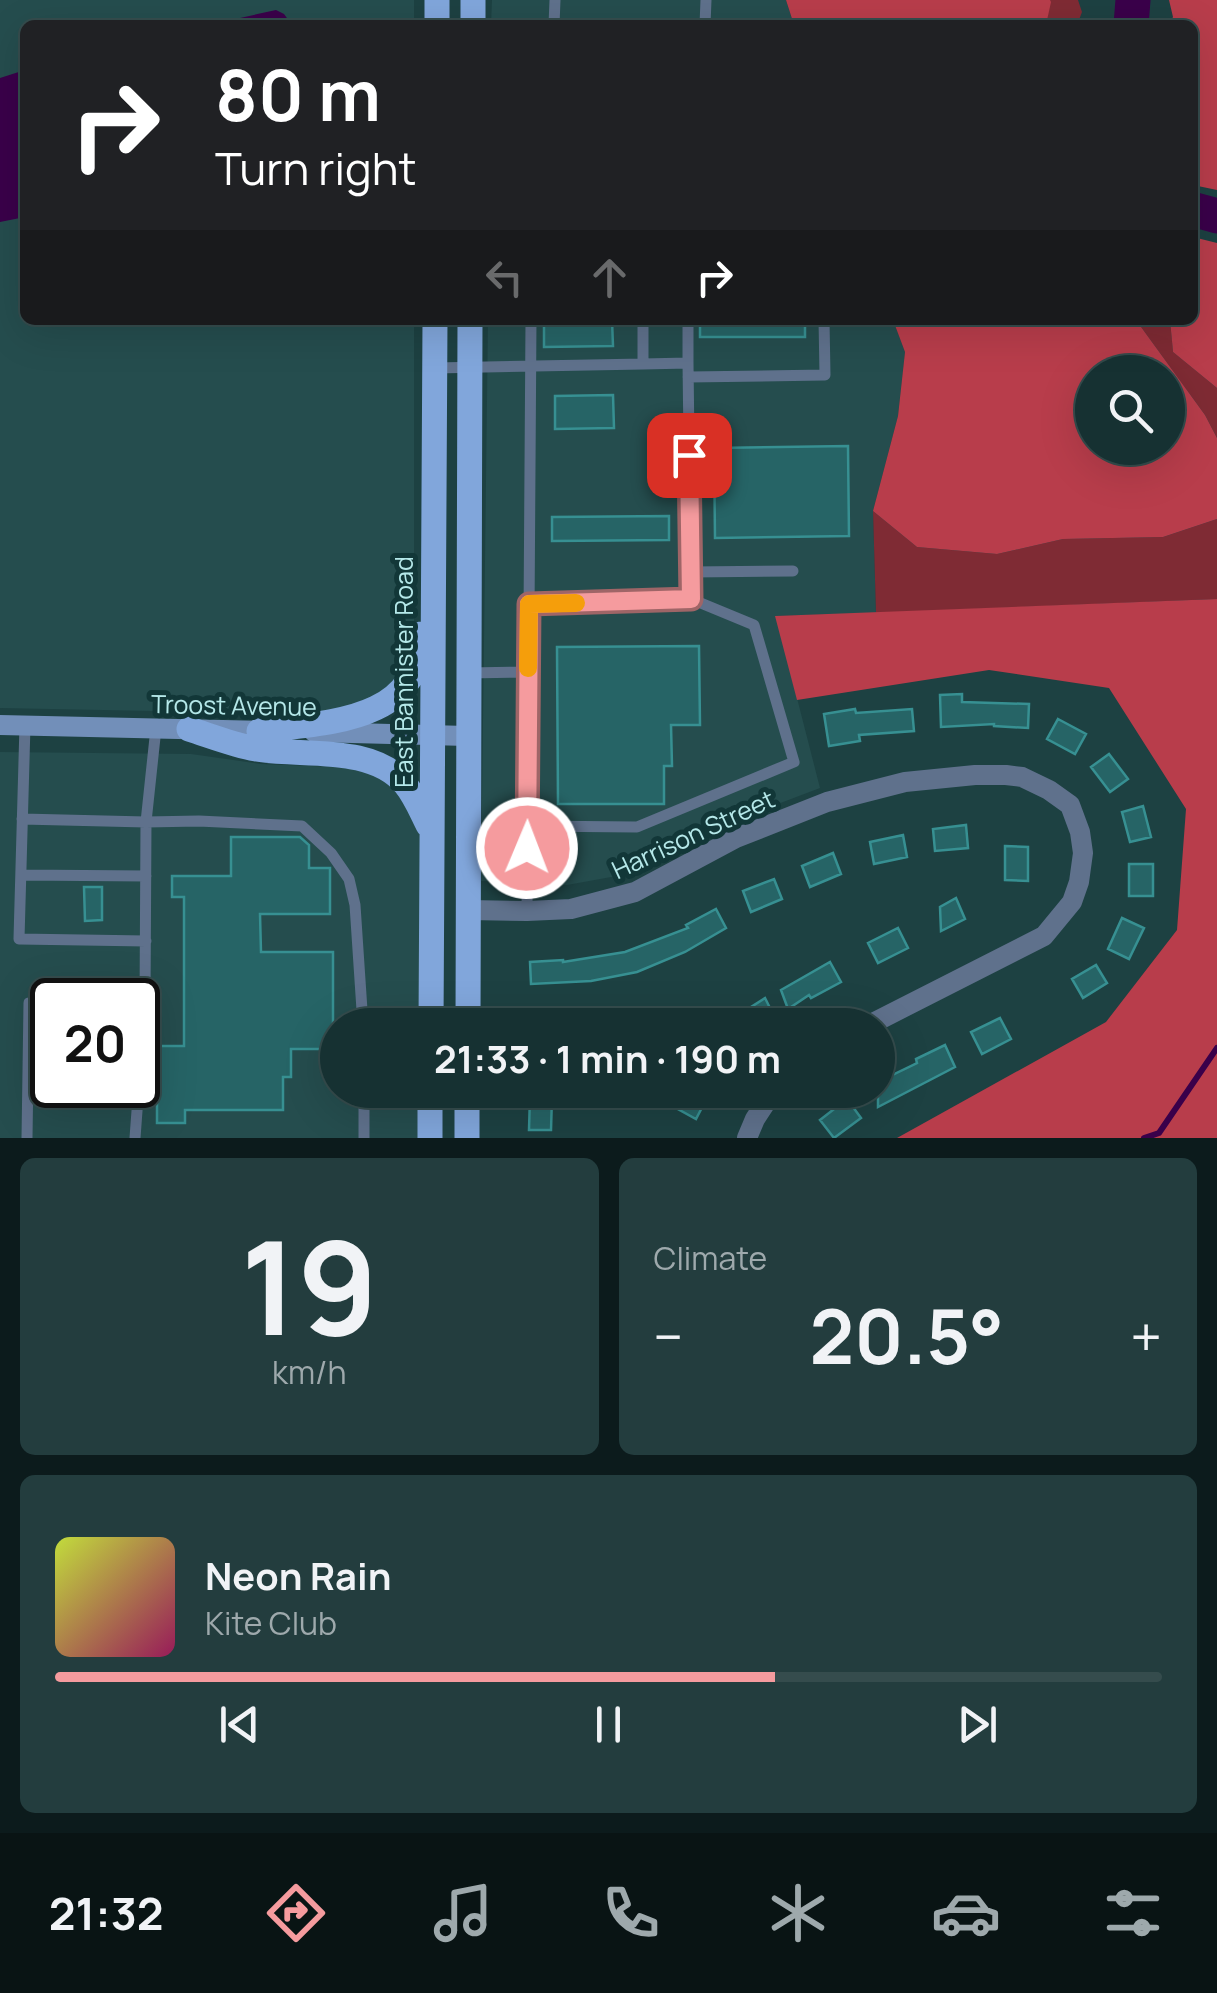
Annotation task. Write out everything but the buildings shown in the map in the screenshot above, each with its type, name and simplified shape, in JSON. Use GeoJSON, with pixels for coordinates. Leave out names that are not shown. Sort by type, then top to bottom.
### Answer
{"type":"FeatureCollection","features":[{"type":"Feature","properties":{"kind":"main road","name":"East Bannister Road"},"geometry":{"type":"LineString","coordinates":[[430,1008],[435,325]]}},
{"type":"Feature","properties":{"kind":"main road"},"geometry":{"type":"LineString","coordinates":[[468,1008],[470,325]]}},
{"type":"Feature","properties":{"kind":"main road"},"geometry":{"type":"LineString","coordinates":[[259,731],[345,720],[371,712],[398,694],[413,672],[421,645],[423,526],[434,450]]}},
{"type":"Feature","properties":{"kind":"main road","name":"Troost Avenue"},"geometry":{"type":"LineString","coordinates":[[0,725],[467,736]]}},
{"type":"Feature","properties":{"kind":"main road"},"geometry":{"type":"LineString","coordinates":[[189,729],[253,749],[379,763],[404,782],[432,834]]}},
{"type":"Feature","properties":{"kind":"main road"},"geometry":{"type":"LineString","coordinates":[[430,1108],[430,1138]]}},
{"type":"Feature","properties":{"kind":"main road"},"geometry":{"type":"LineString","coordinates":[[467,1108],[467,1138]]}},
{"type":"Feature","properties":{"kind":"street","name":"Harrison Street"},"geometry":{"type":"LineString","coordinates":[[468,910],[572,909],[635,892],[736,838],[827,802],[905,782],[975,774],[1022,777],[1070,805],[1083,854],[1079,882],[1072,902],[1044,936],[895,1012]]}},
{"type":"Feature","properties":{"kind":"street"},"geometry":{"type":"LineString","coordinates":[[747,1138],[762,1108]]}},
{"type":"Feature","properties":{"kind":"lane"},"geometry":{"type":"LineString","coordinates":[[526,911],[531,325]]}},
{"type":"Feature","properties":{"kind":"lane"},"geometry":{"type":"LineString","coordinates":[[643,325],[643,364]]}},
{"type":"Feature","properties":{"kind":"lane"},"geometry":{"type":"LineString","coordinates":[[688,325],[691,599]]}},
{"type":"Feature","properties":{"kind":"lane"},"geometry":{"type":"LineString","coordinates":[[435,368],[643,364],[688,370],[825,375],[824,325]]}},
{"type":"Feature","properties":{"kind":"lane"},"geometry":{"type":"LineString","coordinates":[[690,572],[794,572]]}},
{"type":"Feature","properties":{"kind":"lane"},"geometry":{"type":"LineString","coordinates":[[527,826],[637,827],[794,762],[754,625],[691,599],[529,604]]}},
{"type":"Feature","properties":{"kind":"lane"},"geometry":{"type":"LineString","coordinates":[[468,673],[528,672]]}},
{"type":"Feature","properties":{"kind":"lane"},"geometry":{"type":"LineString","coordinates":[[25,725],[19,939],[146,941]]}},
{"type":"Feature","properties":{"kind":"lane"},"geometry":{"type":"LineString","coordinates":[[143,978],[146,822],[156,728]]}},
{"type":"Feature","properties":{"kind":"lane"},"geometry":{"type":"LineString","coordinates":[[22,819],[302,826],[331,853],[349,879],[355,905],[362,1008]]}},
{"type":"Feature","properties":{"kind":"lane"},"geometry":{"type":"LineString","coordinates":[[468,847],[527,848]]}},
{"type":"Feature","properties":{"kind":"lane"},"geometry":{"type":"LineString","coordinates":[[21,875],[146,876]]}},
{"type":"Feature","properties":{"kind":"lane"},"geometry":{"type":"LineString","coordinates":[[27,1138],[30,1003]]}},
{"type":"Feature","properties":{"kind":"lane"},"geometry":{"type":"LineString","coordinates":[[134,1138],[136,1108]]}},
{"type":"Feature","properties":{"kind":"lane"},"geometry":{"type":"LineString","coordinates":[[364,1108],[364,1138]]}},
{"type":"Feature","properties":{"kind":"shaded area"},"geometry":{"type":"Polygon","coordinates":[[[0,0],[414,0],[414,20],[20,20],[20,325],[414,325],[414,623],[410,652],[397,680],[376,700],[310,714],[0,708],[0,0]]]}},
{"type":"Feature","properties":{"kind":"shaded area"},"geometry":{"type":"Polygon","coordinates":[[[492,0],[786,0],[792,20],[491,20],[492,0]]]}},
{"type":"Feature","properties":{"kind":"shaded area"},"geometry":{"type":"Polygon","coordinates":[[[786,0],[1051,2],[1047,20],[792,20],[786,0]]]}},
{"type":"Feature","properties":{"kind":"shaded area"},"geometry":{"type":"Polygon","coordinates":[[[1050,0],[1078,0],[1082,12],[1079,20],[1047,20],[1050,0]]]}},
{"type":"Feature","properties":{"kind":"shaded area"},"geometry":{"type":"Polygon","coordinates":[[[1169,0],[1217,0],[1217,190],[1198,186],[1198,20],[1172,20],[1169,0]]]}},
{"type":"Feature","properties":{"kind":"shaded area"},"geometry":{"type":"Polygon","coordinates":[[[276,10],[288,20],[231,20],[276,10]]]}},
{"type":"Feature","properties":{"kind":"shaded area"},"geometry":{"type":"Polygon","coordinates":[[[20,72],[20,218],[0,222],[0,78],[20,72]]]}},
{"type":"Feature","properties":{"kind":"shaded area"},"geometry":{"type":"Polygon","coordinates":[[[1198,238],[1217,243],[1217,388],[1185,362],[1185,355],[1177,355],[1170,325],[1198,325],[1198,238]]]}},
{"type":"Feature","properties":{"kind":"shaded area"},"geometry":{"type":"Polygon","coordinates":[[[488,325],[895,325],[905,352],[898,416],[873,511],[876,613],[776,616],[820,788],[715,828],[633,873],[567,885],[481,881],[488,325]]]}},
{"type":"Feature","properties":{"kind":"shaded area"},"geometry":{"type":"Polygon","coordinates":[[[895,325],[1140,325],[1161,355],[1075,355],[1075,465],[1185,465],[1185,387],[1217,438],[1217,519],[1163,537],[1063,539],[997,554],[917,547],[873,511],[898,416],[905,352],[895,325]]]}},
{"type":"Feature","properties":{"kind":"shaded area"},"geometry":{"type":"Polygon","coordinates":[[[1140,325],[1170,325],[1177,355],[1161,355],[1140,325]]]}},
{"type":"Feature","properties":{"kind":"shaded area"},"geometry":{"type":"Polygon","coordinates":[[[1185,362],[1217,388],[1217,438],[1185,387],[1185,362]]]}},
{"type":"Feature","properties":{"kind":"shaded area"},"geometry":{"type":"Polygon","coordinates":[[[873,511],[917,547],[997,554],[1063,539],[1163,537],[1217,519],[1217,599],[876,613],[873,511]]]}},
{"type":"Feature","properties":{"kind":"shaded area"},"geometry":{"type":"Polygon","coordinates":[[[1217,599],[1217,1138],[897,1138],[1106,1022],[1177,930],[1186,809],[1109,688],[989,670],[797,700],[775,616],[1217,599]]]}},
{"type":"Feature","properties":{"kind":"shaded area"},"geometry":{"type":"Polygon","coordinates":[[[0,752],[191,754],[261,764],[365,771],[389,781],[409,806],[421,834],[421,1008],[320,1008],[320,1108],[420,1108],[420,1138],[0,1138],[0,752]]]}},
{"type":"Feature","properties":{"kind":"waterway"},"geometry":{"type":"LineString","coordinates":[[1131,20],[1133,0]]}},
{"type":"Feature","properties":{"kind":"waterway"},"geometry":{"type":"LineString","coordinates":[[1198,211],[1217,216]]}},
{"type":"Feature","properties":{"kind":"waterway"},"geometry":{"type":"LineString","coordinates":[[1144,1138],[1159,1133],[1217,1048]]}},
{"type":"Feature","properties":{"kind":"slow traffic"},"geometry":{"type":"LineString","coordinates":[[528,668],[529,604],[576,603]]}},
{"type":"Feature","properties":{"kind":"route"},"geometry":{"type":"LineString","coordinates":[[527,848],[529,604],[691,599],[689,455]]}}]}
